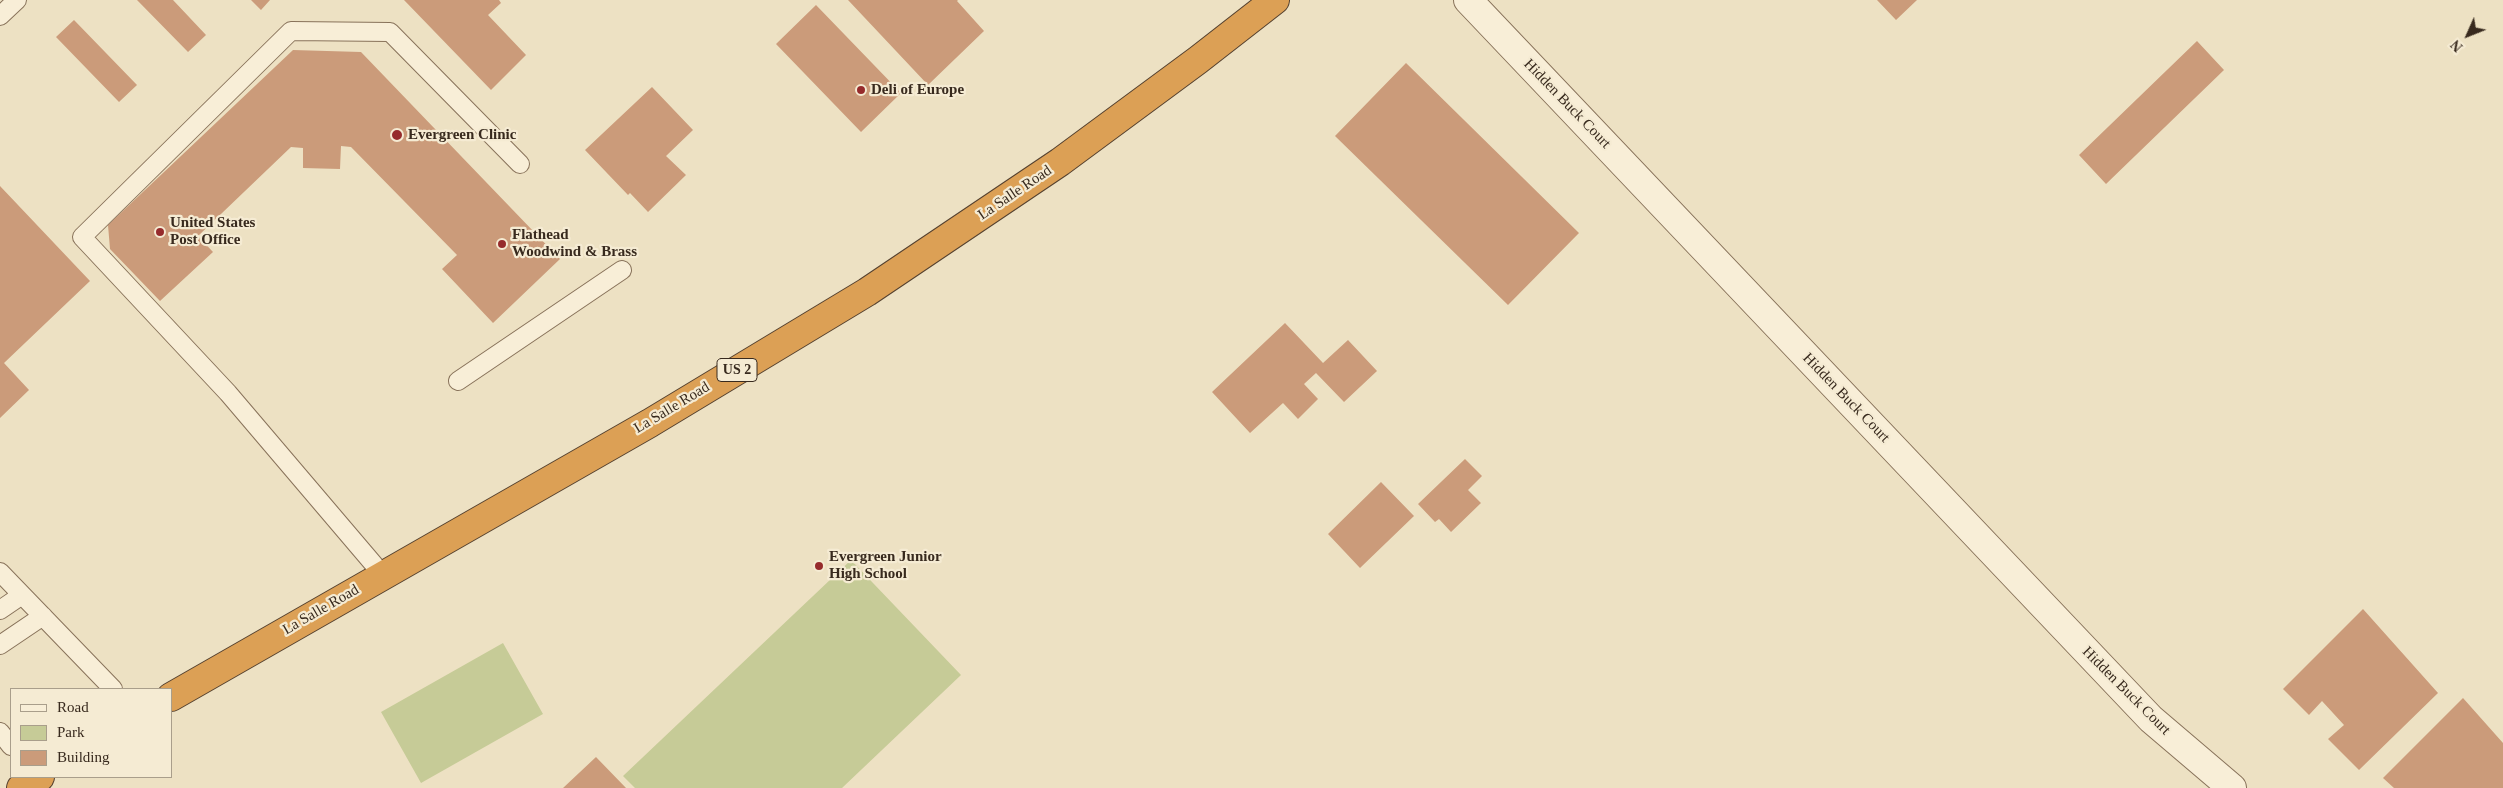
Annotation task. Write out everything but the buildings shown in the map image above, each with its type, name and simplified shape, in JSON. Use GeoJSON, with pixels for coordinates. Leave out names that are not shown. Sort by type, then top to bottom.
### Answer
{"type":"FeatureCollection","features":[{"type":"Feature","properties":{"kind":"highway","name":"La Salle Road"},"geometry":{"type":"LineString","coordinates":[[172,695],[382,574],[650,423],[867,292],[1060,162],[1198,60],[1274,0]]}},
{"type":"Feature","properties":{"kind":"street","name":"Hidden Buck Court"},"geometry":{"type":"LineString","coordinates":[[1468,0],[2150,719],[2232,788]]}},
{"type":"Feature","properties":{"kind":"lane"},"geometry":{"type":"LineString","coordinates":[[0,16],[17,0]]}},
{"type":"Feature","properties":{"kind":"lane"},"geometry":{"type":"LineString","coordinates":[[382,574],[228,393],[82,237],[291,32],[390,32],[520,164]]}},
{"type":"Feature","properties":{"kind":"lane"},"geometry":{"type":"LineString","coordinates":[[458,381],[622,270]]}},
{"type":"Feature","properties":{"kind":"lane"},"geometry":{"type":"LineString","coordinates":[[0,572],[112,688]]}},
{"type":"Feature","properties":{"kind":"lane"},"geometry":{"type":"LineString","coordinates":[[0,610],[22,595]]}},
{"type":"Feature","properties":{"kind":"lane"},"geometry":{"type":"LineString","coordinates":[[0,645],[44,616]]}},
{"type":"Feature","properties":{"kind":"lane"},"geometry":{"type":"LineString","coordinates":[[0,732],[10,745]]}},
{"type":"Feature","properties":{"kind":"green space"},"geometry":{"type":"Polygon","coordinates":[[[851,560],[961,675],[842,788],[635,788],[623,776],[851,560]]]}},
{"type":"Feature","properties":{"kind":"green space"},"geometry":{"type":"Polygon","coordinates":[[[503,643],[543,714],[421,783],[381,712],[503,643]]]}},
{"type":"Feature","properties":{"kind":"place","name":"Deli of Europe"},"geometry":{"type":"Point","coordinates":[861,90]}},
{"type":"Feature","properties":{"kind":"place","name":"Evergreen Clinic"},"geometry":{"type":"Point","coordinates":[397,135]}},
{"type":"Feature","properties":{"kind":"place","name":"United States Post Office"},"geometry":{"type":"Point","coordinates":[160,232]}},
{"type":"Feature","properties":{"kind":"place","name":"Flathead Woodwind & Brass"},"geometry":{"type":"Point","coordinates":[502,244]}},
{"type":"Feature","properties":{"kind":"place","name":"Evergreen Junior High School"},"geometry":{"type":"Point","coordinates":[819,566]}}]}
